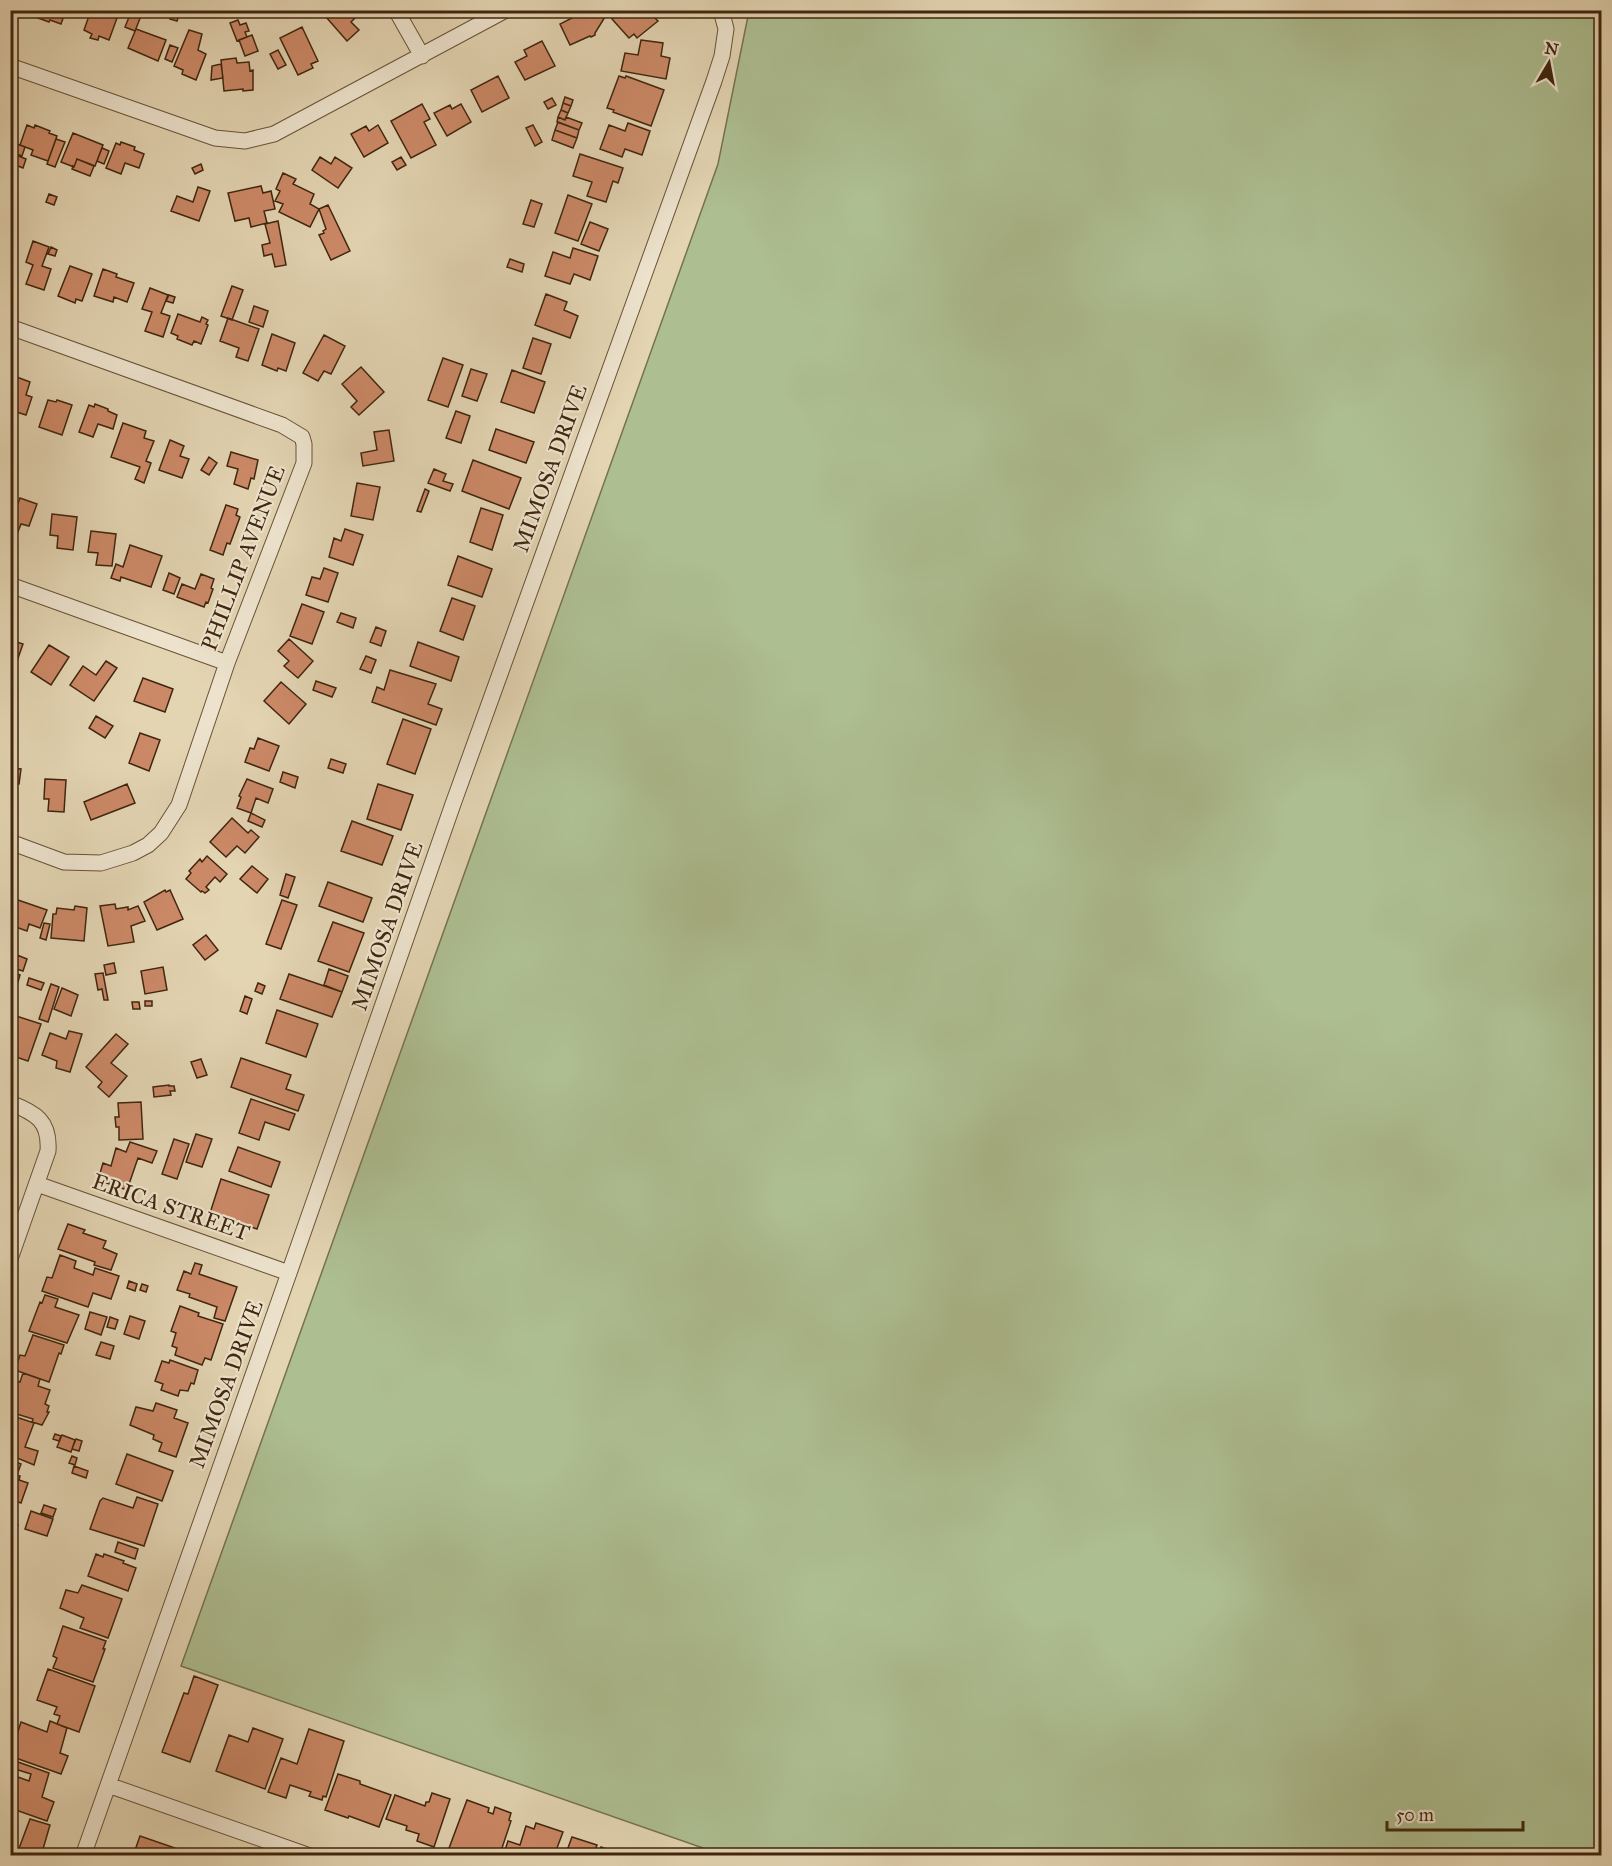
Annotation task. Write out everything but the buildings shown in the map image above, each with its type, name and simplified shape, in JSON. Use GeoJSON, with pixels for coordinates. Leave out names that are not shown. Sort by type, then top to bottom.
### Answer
{"type":"FeatureCollection","features":[{"type":"Feature","properties":{"kind":"street"},"geometry":{"type":"LineString","coordinates":[[396,10],[422,56]]}},
{"type":"Feature","properties":{"kind":"street"},"geometry":{"type":"LineString","coordinates":[[10,66],[185,129],[214,138],[245,141],[274,134],[506,10]]}},
{"type":"Feature","properties":{"kind":"street","name":"MIMOSA DRIVE"},"geometry":{"type":"LineString","coordinates":[[83,1856],[457,793],[714,81],[722,56],[726,29],[721,10]]}},
{"type":"Feature","properties":{"kind":"street","name":"PHILLIP AVENUE"},"geometry":{"type":"LineString","coordinates":[[10,327],[282,425],[302,437],[304,444],[304,463],[227,663],[179,805],[161,833],[148,845],[133,853],[101,863],[64,862],[10,843]]}},
{"type":"Feature","properties":{"kind":"street"},"geometry":{"type":"LineString","coordinates":[[10,585],[227,663]]}},
{"type":"Feature","properties":{"kind":"street"},"geometry":{"type":"LineString","coordinates":[[10,1103],[28,1110],[43,1123],[47,1132],[48,1151],[10,1259]]}},
{"type":"Feature","properties":{"kind":"street","name":"ERICA STREET"},"geometry":{"type":"LineString","coordinates":[[37,1184],[289,1273]]}},
{"type":"Feature","properties":{"kind":"street"},"geometry":{"type":"LineString","coordinates":[[108,1785],[310,1856]]}},
{"type":"Feature","properties":{"kind":"green space"},"geometry":{"type":"Polygon","coordinates":[[[749,11],[1601,11],[1601,1855],[723,1855],[181,1666],[718,164],[749,11]]]}}]}
